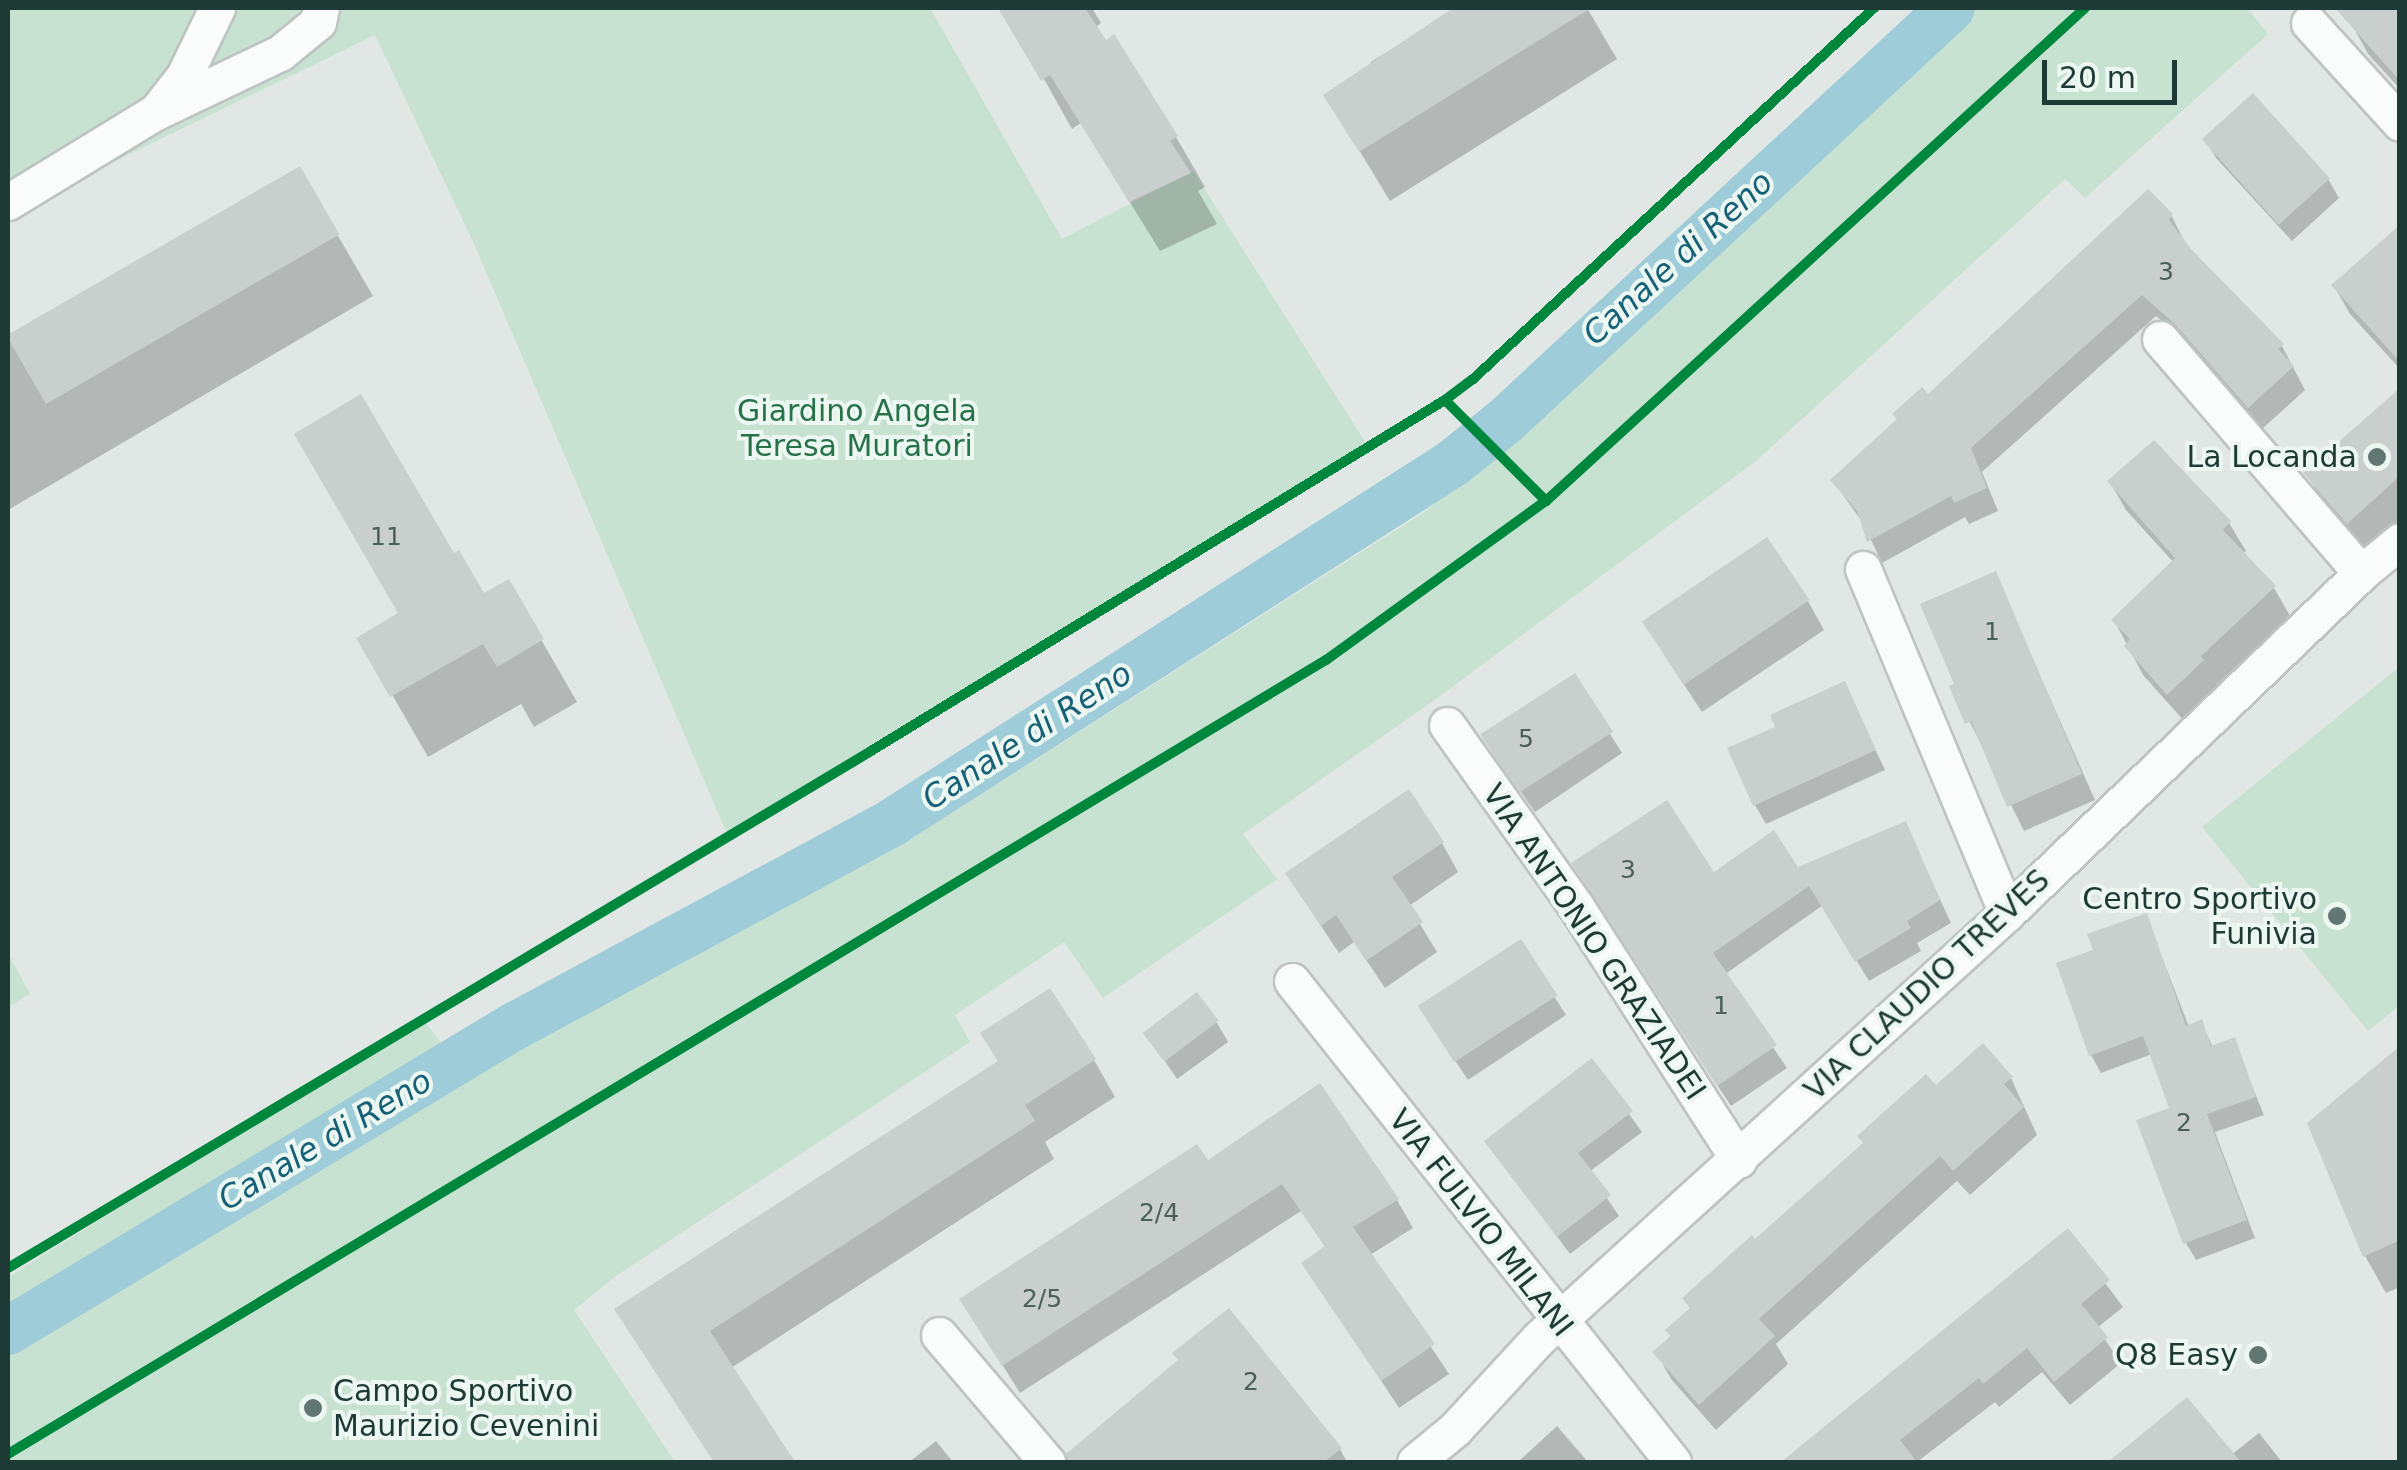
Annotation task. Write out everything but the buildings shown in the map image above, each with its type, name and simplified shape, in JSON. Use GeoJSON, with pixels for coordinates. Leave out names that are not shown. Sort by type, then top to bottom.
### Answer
{"type":"FeatureCollection","features":[{"type":"Feature","properties":{"kind":"street"},"geometry":{"type":"LineString","coordinates":[[154,113],[184,76],[216,8]]}},
{"type":"Feature","properties":{"kind":"street"},"geometry":{"type":"LineString","coordinates":[[8,202],[154,113],[280,53],[318,22],[321,8]]}},
{"type":"Feature","properties":{"kind":"street"},"geometry":{"type":"LineString","coordinates":[[2308,23],[2400,123]]}},
{"type":"Feature","properties":{"kind":"street"},"geometry":{"type":"LineString","coordinates":[[2160,339],[2361,573]]}},
{"type":"Feature","properties":{"kind":"street","name":"VIA CLAUDIO TREVES"},"geometry":{"type":"LineString","coordinates":[[1416,1462],[1455,1429],[1558,1321],[2007,914],[2361,573],[2400,541]]}},
{"type":"Feature","properties":{"kind":"street"},"geometry":{"type":"LineString","coordinates":[[1863,569],[2007,914]]}},
{"type":"Feature","properties":{"kind":"street","name":"VIA ANTONIO GRAZIADEI"},"geometry":{"type":"LineString","coordinates":[[1447,726],[1575,906],[1739,1160]]}},
{"type":"Feature","properties":{"kind":"street","name":"VIA FULVIO MILANI"},"geometry":{"type":"LineString","coordinates":[[1292,982],[1672,1462]]}},
{"type":"Feature","properties":{"kind":"street"},"geometry":{"type":"LineString","coordinates":[[939,1335],[1047,1462]]}},
{"type":"Feature","properties":{"kind":"green space","name":"Giardino Angela Teresa Muratori"},"geometry":{"type":"Polygon","coordinates":[[[8,8],[930,8],[1062,239],[1193,171],[1369,448],[728,836],[474,244],[375,35],[8,213],[8,8]]]}},
{"type":"Feature","properties":{"kind":"green space"},"geometry":{"type":"Polygon","coordinates":[[[1977,8],[2247,8],[2268,34],[2085,198],[2065,179],[1756,461],[1436,699],[1243,834],[1277,879],[1103,998],[1064,942],[955,1015],[970,1042],[616,1276],[574,1310],[675,1462],[8,1462],[8,1277],[423,1019],[461,1070],[900,846],[1426,511],[1977,8]]]}},
{"type":"Feature","properties":{"kind":"green space","name":"Centro Sportivo Funivia"},"geometry":{"type":"Polygon","coordinates":[[[2399,667],[2399,1006],[2368,1031],[2202,827],[2399,667]]]}},
{"type":"Feature","properties":{"kind":"green space"},"geometry":{"type":"Polygon","coordinates":[[[8,953],[30,994],[8,1007],[8,953]]]}},
{"type":"Feature","properties":{"kind":"waterway","name":"Canale di Reno"},"geometry":{"type":"LineString","coordinates":[[8,1331],[513,1027],[893,822],[1453,463],[1504,422],[1951,8]]}},
{"type":"Feature","properties":{"kind":"cycle path"},"geometry":{"type":"LineString","coordinates":[[8,1268],[871,751],[1445,400],[1472,380],[1874,8]]}},
{"type":"Feature","properties":{"kind":"cycle path"},"geometry":{"type":"LineString","coordinates":[[8,1454],[1326,660],[1546,501],[2085,8]]}},
{"type":"Feature","properties":{"kind":"cycle path"},"geometry":{"type":"LineString","coordinates":[[1445,400],[1546,501]]}},
{"type":"Feature","properties":{"kind":"place","name":"La Locanda"},"geometry":{"type":"Point","coordinates":[2377,457]}},
{"type":"Feature","properties":{"kind":"place","name":"Centro Sportivo Funivia"},"geometry":{"type":"Point","coordinates":[2337,916]}},
{"type":"Feature","properties":{"kind":"place","name":"Q8 Easy"},"geometry":{"type":"Point","coordinates":[2258,1355]}},
{"type":"Feature","properties":{"kind":"place","name":"Campo Sportivo Maurizio Cevenini"},"geometry":{"type":"Point","coordinates":[313,1408]}}]}
